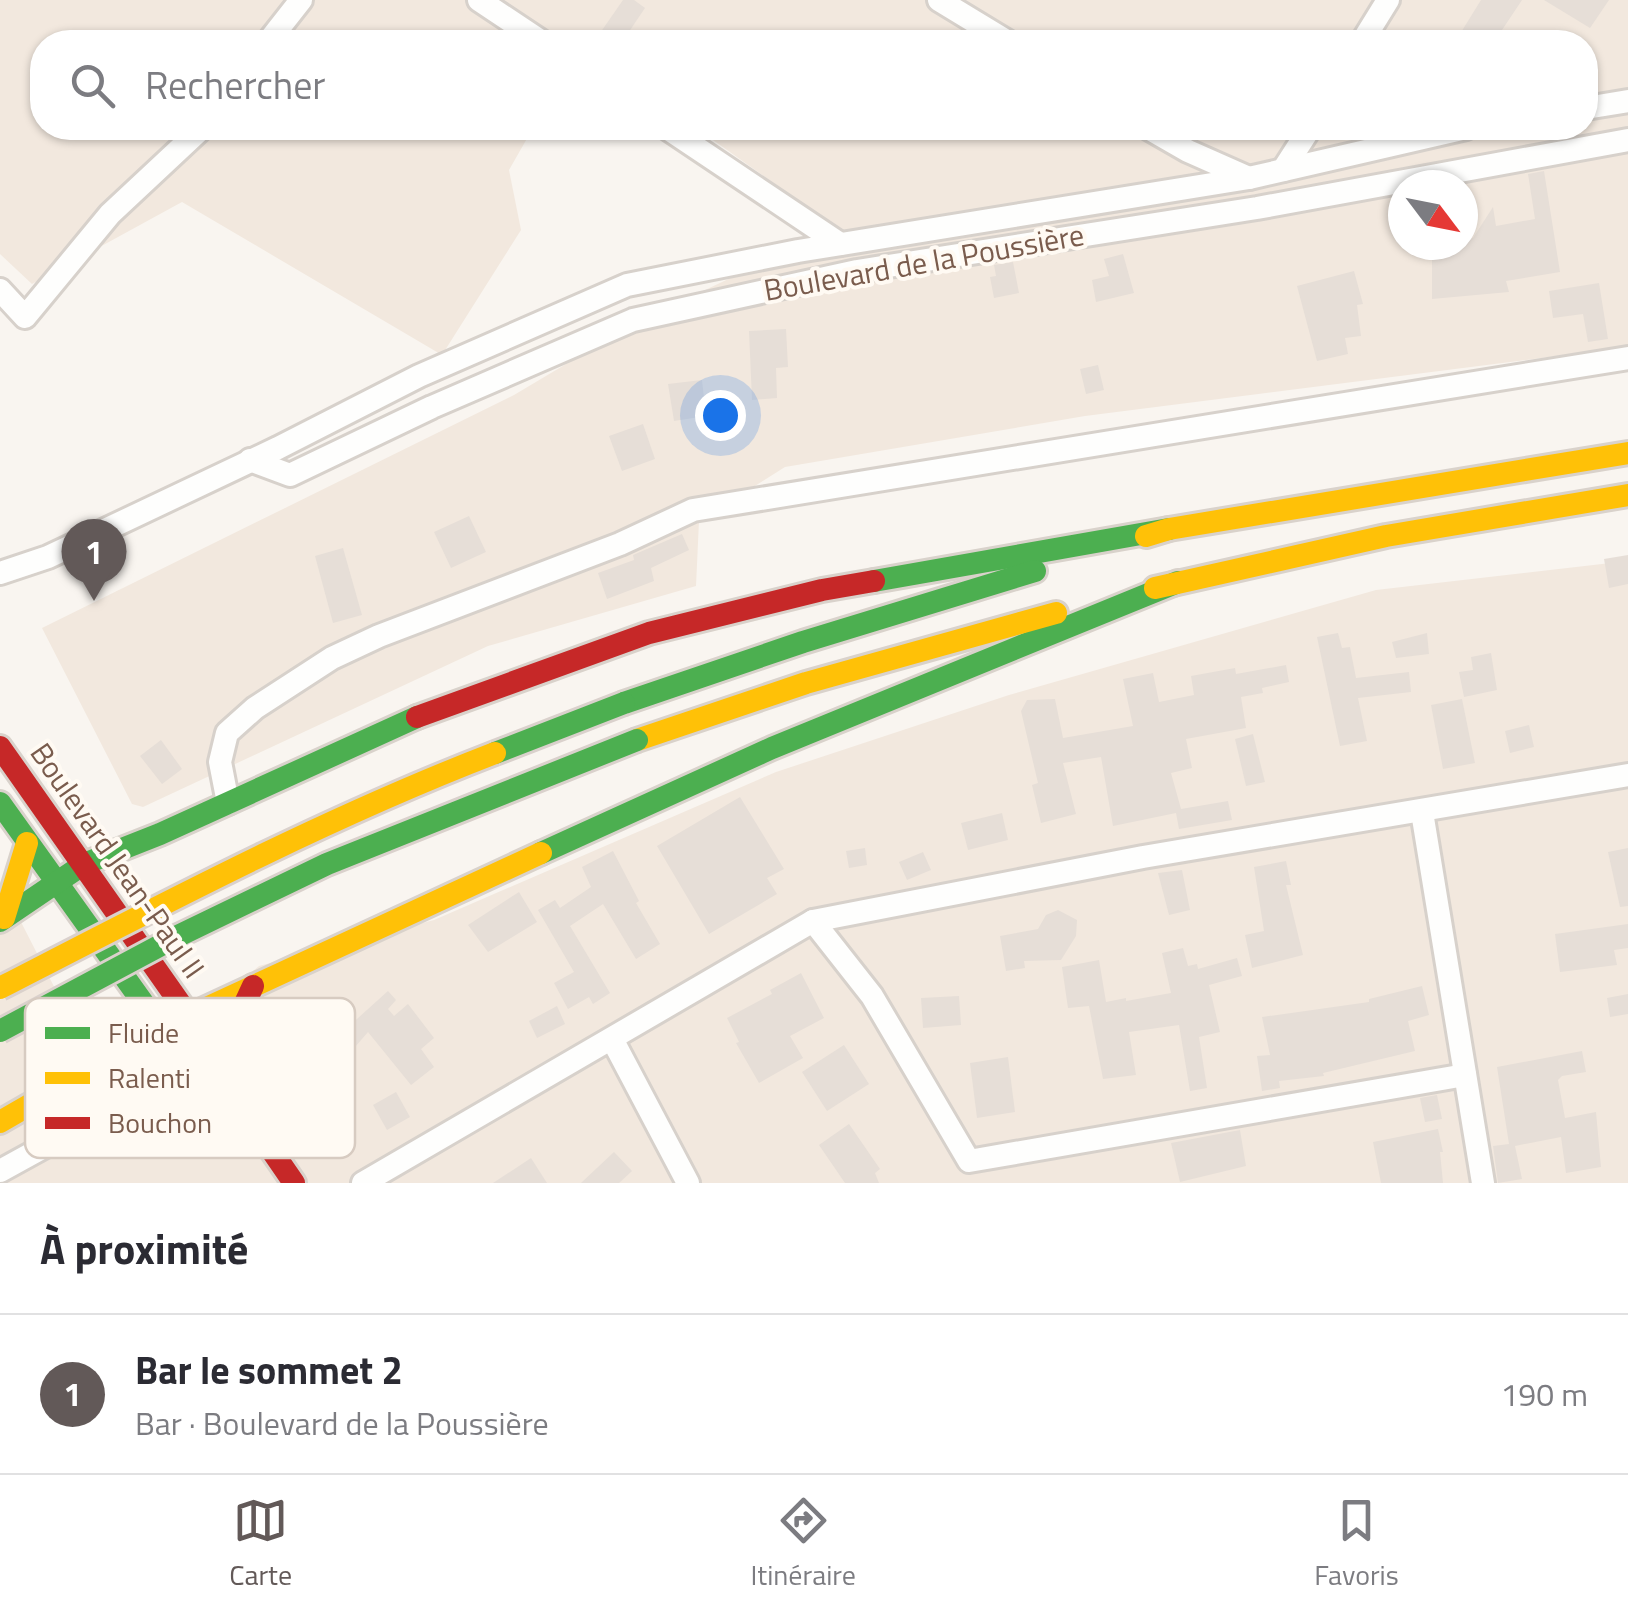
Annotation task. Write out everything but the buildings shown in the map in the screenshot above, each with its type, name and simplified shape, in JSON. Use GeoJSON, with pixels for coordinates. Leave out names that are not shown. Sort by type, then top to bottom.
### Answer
{"type":"FeatureCollection","features":[{"type":"Feature","properties":{"kind":"main road"},"geometry":{"type":"LineString","coordinates":[[2,920],[84,864],[390,728],[649,632],[822,590],[1628,452]]}},
{"type":"Feature","properties":{"kind":"main road"},"geometry":{"type":"LineString","coordinates":[[61,998],[164,941],[287,882],[428,822],[636,740],[806,684],[980,632],[1178,582],[1386,536],[1628,494]]}},
{"type":"Feature","properties":{"kind":"main road"},"geometry":{"type":"LineString","coordinates":[[0,988],[281,844],[400,790],[624,703],[803,642],[1169,529]]}},
{"type":"Feature","properties":{"kind":"main road"},"geometry":{"type":"LineString","coordinates":[[227,998],[772,748],[1178,582]]}},
{"type":"Feature","properties":{"kind":"main road","name":"Boulevard Jean-Paul II"},"geometry":{"type":"LineString","coordinates":[[0,747],[177,998]]}},
{"type":"Feature","properties":{"kind":"main road","name":"Boulevard Jean-Paul II"},"geometry":{"type":"LineString","coordinates":[[0,803],[139,998]]}},
{"type":"Feature","properties":{"kind":"main road"},"geometry":{"type":"LineString","coordinates":[[2,920],[27,843]]}},
{"type":"Feature","properties":{"kind":"main road"},"geometry":{"type":"LineString","coordinates":[[247,998],[253,986]]}},
{"type":"Feature","properties":{"kind":"main road"},"geometry":{"type":"LineString","coordinates":[[0,1032],[25,1018]]}},
{"type":"Feature","properties":{"kind":"main road"},"geometry":{"type":"LineString","coordinates":[[0,1122],[25,1108]]}},
{"type":"Feature","properties":{"kind":"main road","name":"Boulevard Jean-Paul II"},"geometry":{"type":"LineString","coordinates":[[277,1158],[294,1183]]}},
{"type":"Feature","properties":{"kind":"street"},"geometry":{"type":"LineString","coordinates":[[277,30],[301,0]]}},
{"type":"Feature","properties":{"kind":"street"},"geometry":{"type":"LineString","coordinates":[[479,0],[524,30]]}},
{"type":"Feature","properties":{"kind":"street"},"geometry":{"type":"LineString","coordinates":[[939,0],[988,30]]}},
{"type":"Feature","properties":{"kind":"street"},"geometry":{"type":"LineString","coordinates":[[1369,30],[1388,0]]}},
{"type":"Feature","properties":{"kind":"street"},"geometry":{"type":"LineString","coordinates":[[1598,106],[1628,101]]}},
{"type":"Feature","properties":{"kind":"street"},"geometry":{"type":"LineString","coordinates":[[0,290],[25,318],[110,214],[189,140]]}},
{"type":"Feature","properties":{"kind":"street"},"geometry":{"type":"LineString","coordinates":[[685,140],[840,244]]}},
{"type":"Feature","properties":{"kind":"street"},"geometry":{"type":"LineString","coordinates":[[1169,140],[1248,178],[1257,208]]}},
{"type":"Feature","properties":{"kind":"street"},"geometry":{"type":"LineString","coordinates":[[1284,170],[1303,140]]}},
{"type":"Feature","properties":{"kind":"street","name":"Boulevard de la Poussière"},"geometry":{"type":"LineString","coordinates":[[0,573],[48,557],[419,376],[627,285],[840,244],[1248,178],[1414,140]]}},
{"type":"Feature","properties":{"kind":"street","name":"Boulevard de la Poussière"},"geometry":{"type":"LineString","coordinates":[[250,460],[290,474],[633,320],[857,271],[1257,208],[1628,140]]}},
{"type":"Feature","properties":{"kind":"street"},"geometry":{"type":"LineString","coordinates":[[228,803],[220,762],[227,733],[256,708],[332,658],[379,636],[620,544],[693,510],[1628,358]]}},
{"type":"Feature","properties":{"kind":"street"},"geometry":{"type":"LineString","coordinates":[[363,1183],[814,921],[1142,858],[1628,775]]}},
{"type":"Feature","properties":{"kind":"street"},"geometry":{"type":"LineString","coordinates":[[1422,812],[1483,1183]]}},
{"type":"Feature","properties":{"kind":"street"},"geometry":{"type":"LineString","coordinates":[[814,921],[866,986],[969,1161],[1465,1075]]}},
{"type":"Feature","properties":{"kind":"street"},"geometry":{"type":"LineString","coordinates":[[612,1039],[688,1183]]}},
{"type":"Feature","properties":{"kind":"street"},"geometry":{"type":"LineString","coordinates":[[0,1172],[25,1158]]}},
{"type":"Feature","properties":{"kind":"shaded area"},"geometry":{"type":"Polygon","coordinates":[[[0,0],[1628,0],[1628,347],[1085,416],[785,467],[699,521],[696,586],[488,646],[143,807],[132,804],[42,628],[514,395],[635,323],[837,228],[713,140],[1598,140],[1598,30],[30,30],[30,140],[526,140],[509,170],[521,230],[442,355],[182,202],[32,284],[0,254],[0,0]]]}},
{"type":"Feature","properties":{"kind":"shaded area"},"geometry":{"type":"Polygon","coordinates":[[[1628,561],[1628,1183],[0,1183],[0,881],[60,998],[25,998],[25,1158],[355,1158],[355,998],[222,998],[259,966],[434,920],[776,772],[1009,695],[1376,590],[1628,561]]]}},
{"type":"Feature","properties":{"kind":"traffic: fast"},"geometry":{"type":"LineString","coordinates":[[874,581],[1169,529]]}},
{"type":"Feature","properties":{"kind":"traffic: fast"},"geometry":{"type":"LineString","coordinates":[[624,703],[803,642],[1035,571]]}},
{"type":"Feature","properties":{"kind":"traffic: fast"},"geometry":{"type":"LineString","coordinates":[[541,853],[772,748],[1178,582]]}},
{"type":"Feature","properties":{"kind":"traffic: fast"},"geometry":{"type":"LineString","coordinates":[[495,753],[624,703]]}},
{"type":"Feature","properties":{"kind":"traffic: fast"},"geometry":{"type":"LineString","coordinates":[[0,921],[84,864],[160,834],[417,717]]}},
{"type":"Feature","properties":{"kind":"traffic: fast"},"geometry":{"type":"LineString","coordinates":[[62,998],[327,864],[637,740]]}},
{"type":"Feature","properties":{"kind":"traffic: fast"},"geometry":{"type":"LineString","coordinates":[[0,803],[140,998]]}},
{"type":"Feature","properties":{"kind":"traffic: fast"},"geometry":{"type":"LineString","coordinates":[[0,1031],[25,1018]]}},
{"type":"Feature","properties":{"kind":"traffic: slow"},"geometry":{"type":"LineString","coordinates":[[1146,536],[1628,453]]}},
{"type":"Feature","properties":{"kind":"traffic: slow"},"geometry":{"type":"LineString","coordinates":[[1155,588],[1386,536],[1628,495]]}},
{"type":"Feature","properties":{"kind":"traffic: slow"},"geometry":{"type":"LineString","coordinates":[[637,740],[806,683],[1056,613]]}},
{"type":"Feature","properties":{"kind":"traffic: slow"},"geometry":{"type":"LineString","coordinates":[[0,988],[306,834],[495,753]]}},
{"type":"Feature","properties":{"kind":"traffic: slow"},"geometry":{"type":"LineString","coordinates":[[4,918],[27,843]]}},
{"type":"Feature","properties":{"kind":"traffic: slow"},"geometry":{"type":"LineString","coordinates":[[228,998],[541,853]]}},
{"type":"Feature","properties":{"kind":"traffic: slow"},"geometry":{"type":"LineString","coordinates":[[0,1122],[25,1108]]}},
{"type":"Feature","properties":{"kind":"traffic: jam"},"geometry":{"type":"LineString","coordinates":[[417,717],[649,633],[874,581]]}},
{"type":"Feature","properties":{"kind":"traffic: jam"},"geometry":{"type":"LineString","coordinates":[[0,747],[176,998]]}},
{"type":"Feature","properties":{"kind":"traffic: jam"},"geometry":{"type":"LineString","coordinates":[[247,998],[253,986]]}},
{"type":"Feature","properties":{"kind":"traffic: jam"},"geometry":{"type":"LineString","coordinates":[[277,1158],[294,1183]]}},
{"type":"Feature","properties":{"kind":"place","name":"Bar le sommet 2"},"geometry":{"type":"Point","coordinates":[94,601]}}]}
